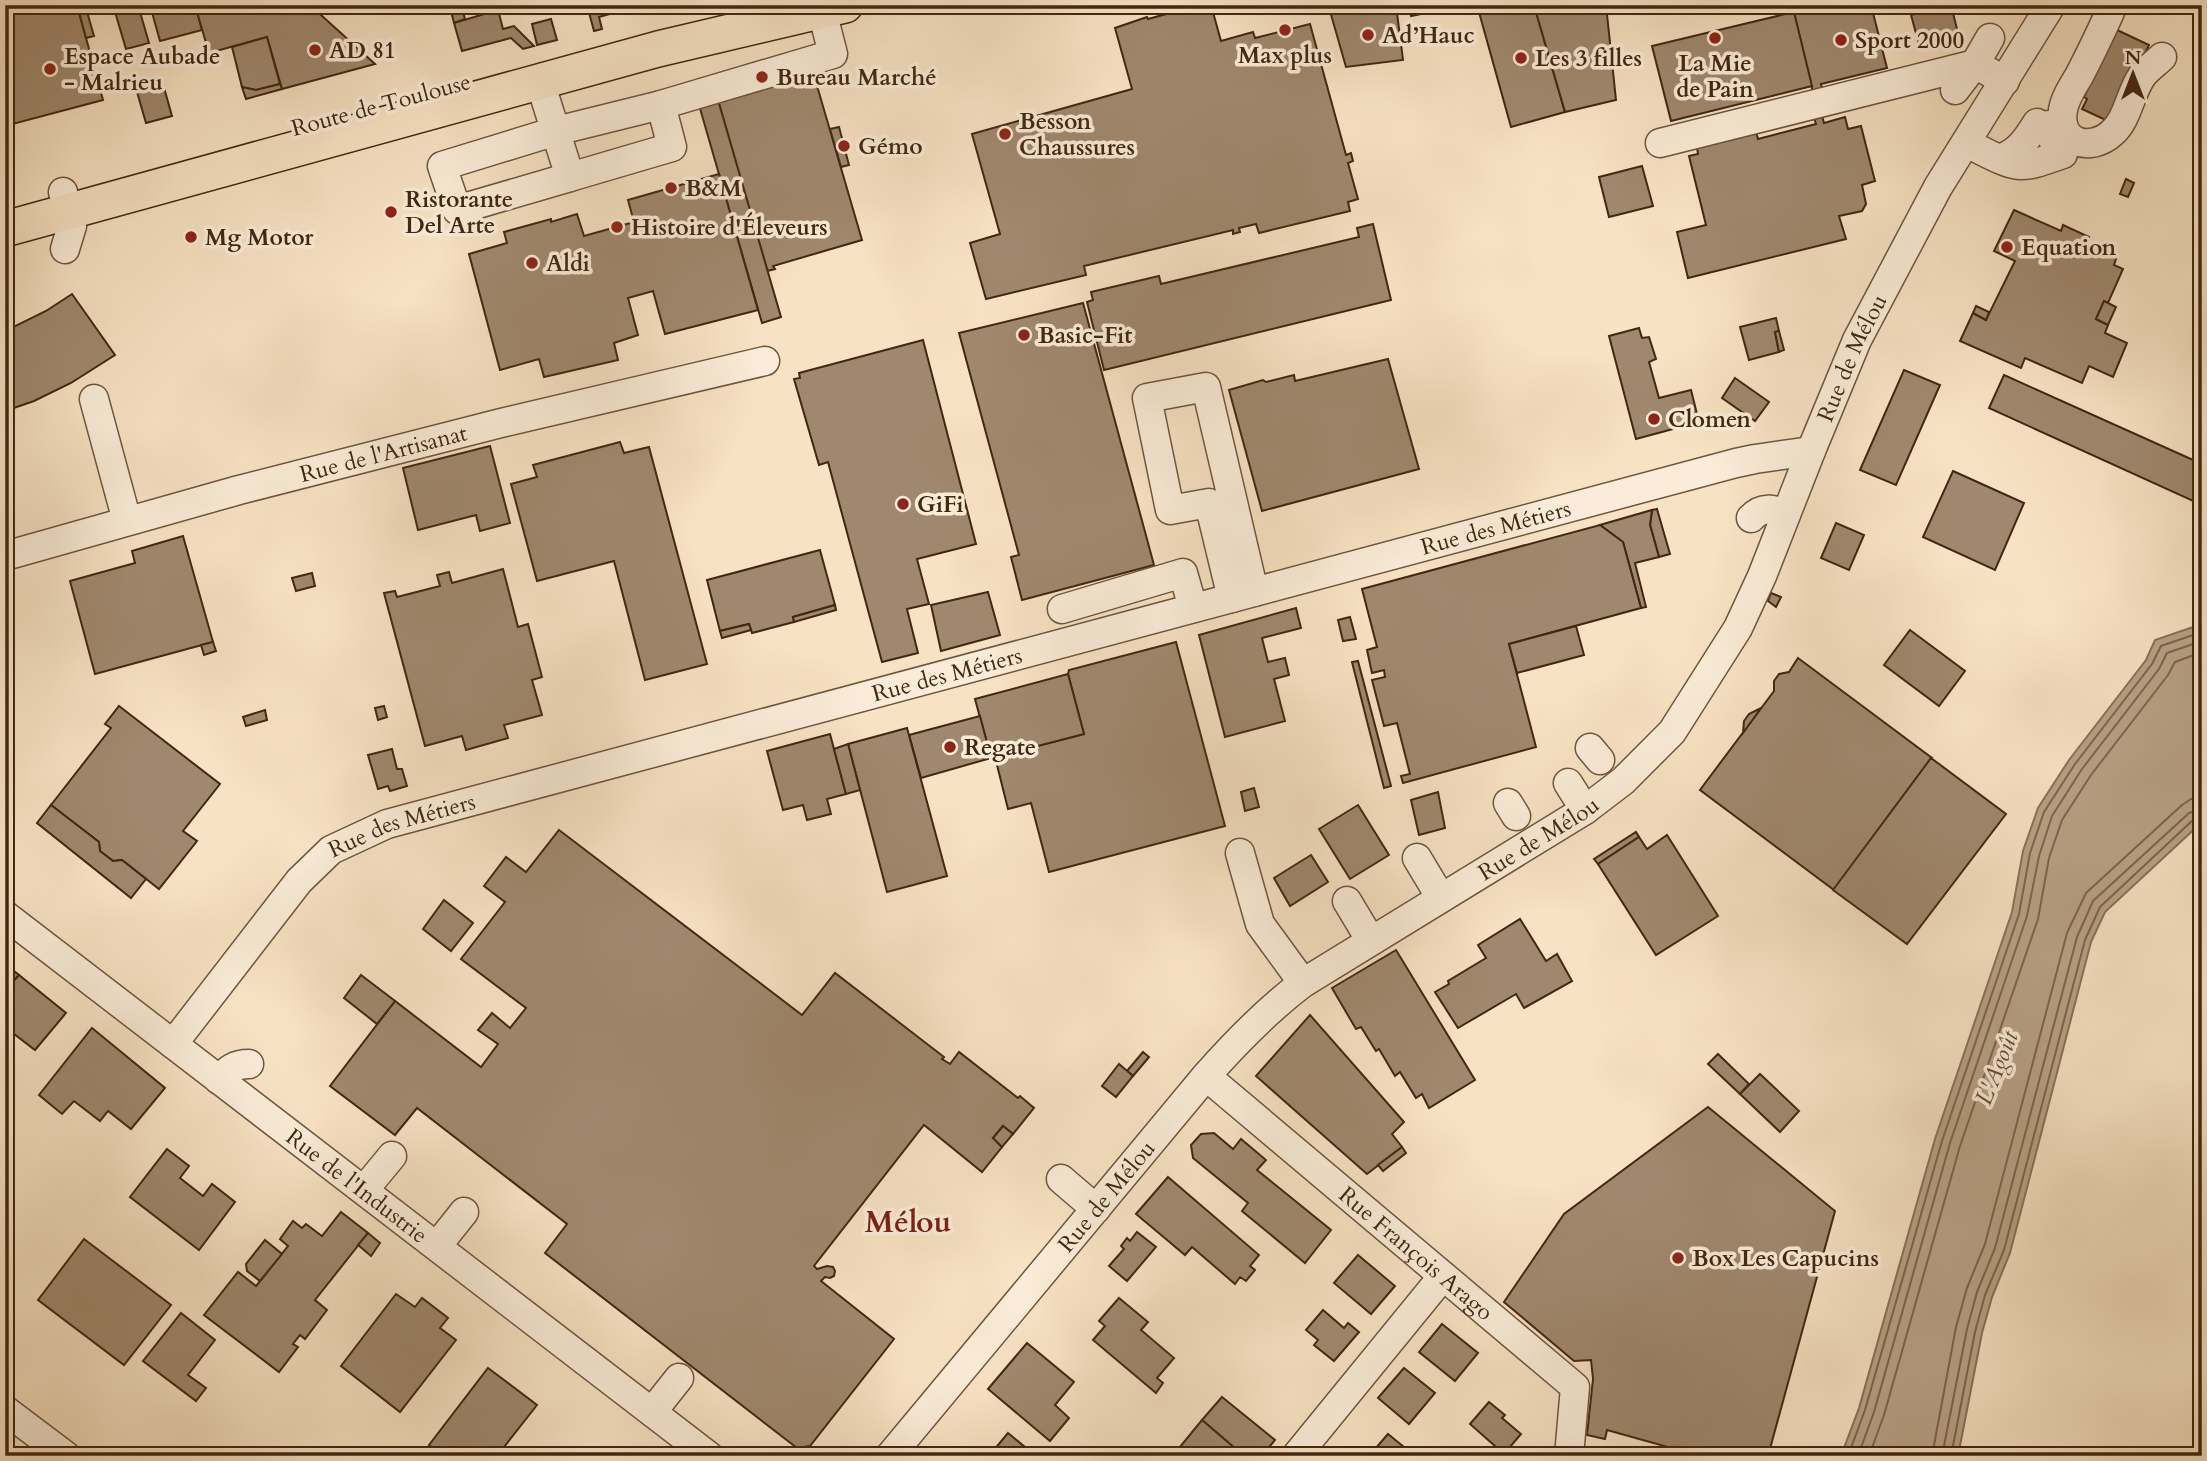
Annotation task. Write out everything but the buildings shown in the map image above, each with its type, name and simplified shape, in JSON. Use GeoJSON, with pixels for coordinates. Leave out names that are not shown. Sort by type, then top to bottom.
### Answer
{"type":"FeatureCollection","features":[{"type":"Feature","properties":{"kind":"main road","name":"Route de Toulouse"},"geometry":{"type":"LineString","coordinates":[[5,207],[66,202],[654,31],[757,5]]}},
{"type":"Feature","properties":{"kind":"main road"},"geometry":{"type":"LineString","coordinates":[[5,229],[66,202],[540,82],[658,49],[834,8]]}},
{"type":"Feature","properties":{"kind":"street","name":"Rue de Mélou"},"geometry":{"type":"LineString","coordinates":[[890,1456],[1206,1076],[1275,1004],[1303,983],[1585,810],[1623,781],[1672,732],[1738,628],[1762,576],[1857,340],[1938,187],[2052,5]]}},
{"type":"Feature","properties":{"kind":"street","name":"Rue de Mélou"},"geometry":{"type":"LineString","coordinates":[[2005,81],[2066,5]]}},
{"type":"Feature","properties":{"kind":"street"},"geometry":{"type":"LineString","coordinates":[[661,105],[672,148],[457,210],[442,166],[556,131],[661,105],[834,54],[834,8]]}},
{"type":"Feature","properties":{"kind":"street"},"geometry":{"type":"LineString","coordinates":[[2110,12],[2063,106],[2063,125],[2072,140],[2082,144],[2093,143],[2114,132],[2142,76],[2162,57]]}},
{"type":"Feature","properties":{"kind":"street"},"geometry":{"type":"LineString","coordinates":[[1955,90],[1990,38]]}},
{"type":"Feature","properties":{"kind":"street"},"geometry":{"type":"LineString","coordinates":[[1660,144],[1975,64],[2005,81]]}},
{"type":"Feature","properties":{"kind":"street"},"geometry":{"type":"LineString","coordinates":[[540,82],[570,177]]}},
{"type":"Feature","properties":{"kind":"street"},"geometry":{"type":"LineString","coordinates":[[1966,143],[2020,166],[2063,154],[2057,148],[2049,128],[2053,97]]}},
{"type":"Feature","properties":{"kind":"street"},"geometry":{"type":"LineString","coordinates":[[2000,159],[2020,148],[2037,123]]}},
{"type":"Feature","properties":{"kind":"street"},"geometry":{"type":"LineString","coordinates":[[65,250],[72,226],[66,202]]}},
{"type":"Feature","properties":{"kind":"street","name":"Rue de l'Artisanat"},"geometry":{"type":"LineString","coordinates":[[5,556],[239,490],[765,361]]}},
{"type":"Feature","properties":{"kind":"street"},"geometry":{"type":"LineString","coordinates":[[1206,387],[1243,595],[1209,503],[1170,510],[1147,398],[1206,387]]}},
{"type":"Feature","properties":{"kind":"street"},"geometry":{"type":"LineString","coordinates":[[94,399],[127,521]]}},
{"type":"Feature","properties":{"kind":"street","name":"Rue des Métiers"},"geometry":{"type":"LineString","coordinates":[[173,1044],[299,881],[331,850],[387,824],[1736,463],[1811,451]]}},
{"type":"Feature","properties":{"kind":"street"},"geometry":{"type":"LineString","coordinates":[[1751,518],[1761,509],[1774,509],[1786,514]]}},
{"type":"Feature","properties":{"kind":"street"},"geometry":{"type":"LineString","coordinates":[[1062,609],[1183,573],[1193,608]]}},
{"type":"Feature","properties":{"kind":"street"},"geometry":{"type":"LineString","coordinates":[[1568,783],[1585,810]]}},
{"type":"Feature","properties":{"kind":"street"},"geometry":{"type":"LineString","coordinates":[[1240,853],[1260,924],[1303,983]]}},
{"type":"Feature","properties":{"kind":"street"},"geometry":{"type":"LineString","coordinates":[[1417,858],[1441,898]]}},
{"type":"Feature","properties":{"kind":"street"},"geometry":{"type":"LineString","coordinates":[[1347,901],[1371,941]]}},
{"type":"Feature","properties":{"kind":"street","name":"Rue de l'Industrie"},"geometry":{"type":"LineString","coordinates":[[5,915],[709,1456]]}},
{"type":"Feature","properties":{"kind":"street"},"geometry":{"type":"LineString","coordinates":[[219,1080],[230,1068],[249,1064]]}},
{"type":"Feature","properties":{"kind":"street","name":"Rue François Arago"},"geometry":{"type":"LineString","coordinates":[[1206,1076],[1575,1387],[1569,1456]]}},
{"type":"Feature","properties":{"kind":"street"},"geometry":{"type":"LineString","coordinates":[[364,1190],[392,1156]]}},
{"type":"Feature","properties":{"kind":"street"},"geometry":{"type":"LineString","coordinates":[[1061,1179],[1096,1209]]}},
{"type":"Feature","properties":{"kind":"street"},"geometry":{"type":"LineString","coordinates":[[437,1246],[464,1212]]}},
{"type":"Feature","properties":{"kind":"street"},"geometry":{"type":"LineString","coordinates":[[1296,1456],[1443,1276]]}},
{"type":"Feature","properties":{"kind":"street"},"geometry":{"type":"LineString","coordinates":[[652,1412],[679,1378]]}},
{"type":"Feature","properties":{"kind":"street"},"geometry":{"type":"LineString","coordinates":[[5,1410],[66,1456]]}},
{"type":"Feature","properties":{"kind":"water","name":"L'Agoût"},"geometry":{"type":"Polygon","coordinates":[[[2202,624],[2202,822],[2105,912],[2091,942],[2010,1253],[1992,1297],[1982,1333],[1958,1456],[1841,1456],[1859,1408],[1935,1139],[2012,912],[2023,851],[2038,808],[2069,760],[2146,660],[2155,640],[2202,624]]]}},
{"type":"Feature","properties":{"kind":"place","name":"Max plus"},"geometry":{"type":"Point","coordinates":[1285,30]}},
{"type":"Feature","properties":{"kind":"place","name":"Ad’Hauc"},"geometry":{"type":"Point","coordinates":[1368,35]}},
{"type":"Feature","properties":{"kind":"place","name":"La Mie de Pain"},"geometry":{"type":"Point","coordinates":[1715,38]}},
{"type":"Feature","properties":{"kind":"place","name":"Sport 2000"},"geometry":{"type":"Point","coordinates":[1841,40]}},
{"type":"Feature","properties":{"kind":"place","name":"AD 81"},"geometry":{"type":"Point","coordinates":[315,50]}},
{"type":"Feature","properties":{"kind":"place","name":"Les 3 filles"},"geometry":{"type":"Point","coordinates":[1521,58]}},
{"type":"Feature","properties":{"kind":"place","name":"Espace Aubade - Malrieu"},"geometry":{"type":"Point","coordinates":[50,69]}},
{"type":"Feature","properties":{"kind":"place","name":"Bureau Marché"},"geometry":{"type":"Point","coordinates":[762,77]}},
{"type":"Feature","properties":{"kind":"place","name":"Besson Chaussures"},"geometry":{"type":"Point","coordinates":[1005,134]}},
{"type":"Feature","properties":{"kind":"place","name":"Gémo"},"geometry":{"type":"Point","coordinates":[844,146]}},
{"type":"Feature","properties":{"kind":"place","name":"B&M"},"geometry":{"type":"Point","coordinates":[671,188]}},
{"type":"Feature","properties":{"kind":"place","name":"Ristorante Del Arte"},"geometry":{"type":"Point","coordinates":[391,212]}},
{"type":"Feature","properties":{"kind":"place","name":"Histoire d'Éleveurs"},"geometry":{"type":"Point","coordinates":[617,227]}},
{"type":"Feature","properties":{"kind":"place","name":"Mg Motor"},"geometry":{"type":"Point","coordinates":[191,237]}},
{"type":"Feature","properties":{"kind":"place","name":"Equation"},"geometry":{"type":"Point","coordinates":[2007,247]}},
{"type":"Feature","properties":{"kind":"place","name":"Aldi"},"geometry":{"type":"Point","coordinates":[532,263]}},
{"type":"Feature","properties":{"kind":"place","name":"Basic-Fit"},"geometry":{"type":"Point","coordinates":[1024,335]}},
{"type":"Feature","properties":{"kind":"place","name":"Clomen"},"geometry":{"type":"Point","coordinates":[1654,419]}},
{"type":"Feature","properties":{"kind":"place","name":"GiFi"},"geometry":{"type":"Point","coordinates":[903,504]}},
{"type":"Feature","properties":{"kind":"place","name":"Regate"},"geometry":{"type":"Point","coordinates":[950,747]}},
{"type":"Feature","properties":{"kind":"place","name":"Box Les Capucins"},"geometry":{"type":"Point","coordinates":[1678,1258]}},
{"type":"Feature","properties":{"kind":"district","name":"Mélou"},"geometry":{"type":"Point","coordinates":[908,1222]}}]}
